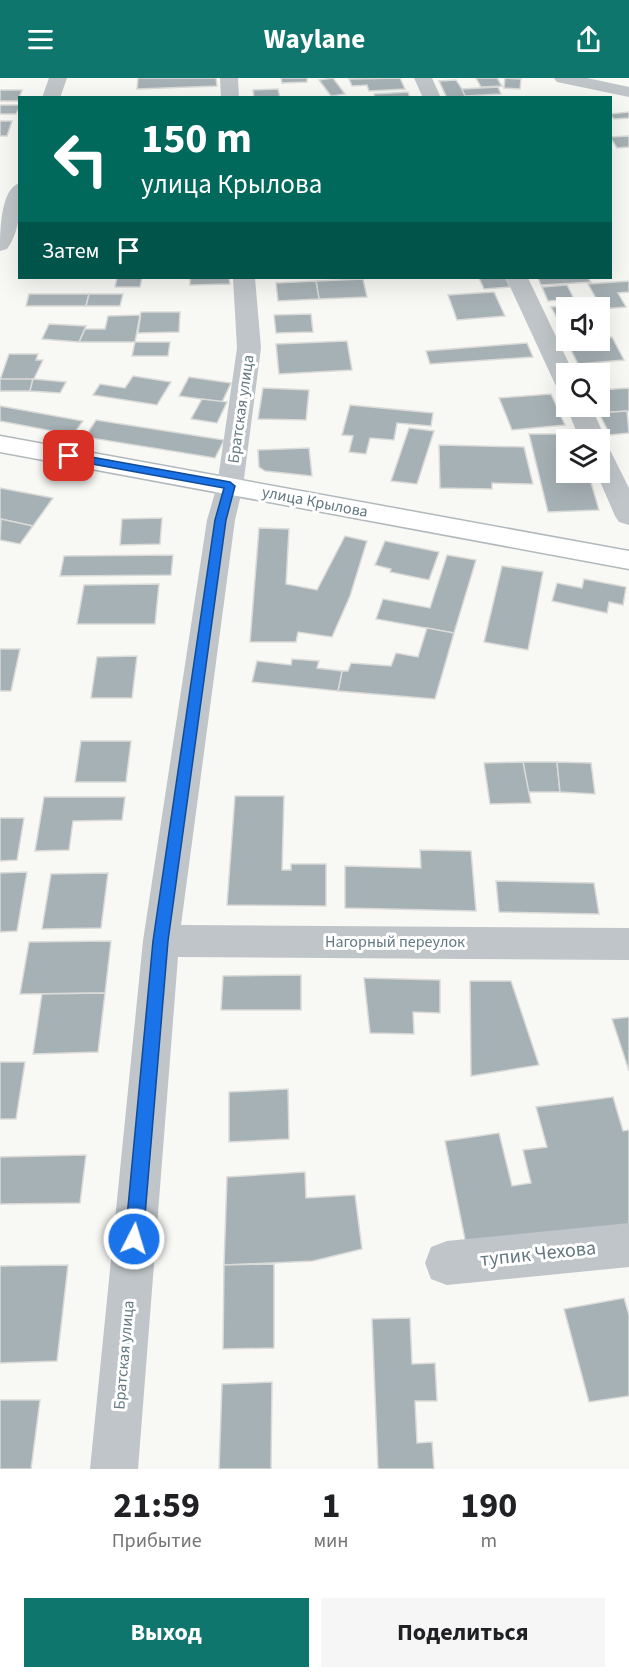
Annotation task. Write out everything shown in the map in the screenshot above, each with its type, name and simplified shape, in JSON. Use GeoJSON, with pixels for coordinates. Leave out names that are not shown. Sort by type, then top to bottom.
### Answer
{"type":"FeatureCollection","features":[{"type":"Feature","properties":{"kind":"main road","name":"улица Крылова"},"geometry":{"type":"LineString","coordinates":[[0,444],[629,560]]}},
{"type":"Feature","properties":{"kind":"street"},"geometry":{"type":"LineString","coordinates":[[52,96],[58,78]]}},
{"type":"Feature","properties":{"kind":"street"},"geometry":{"type":"LineString","coordinates":[[229,78],[230,96]]}},
{"type":"Feature","properties":{"kind":"street"},"geometry":{"type":"LineString","coordinates":[[423,78],[431,96]]}},
{"type":"Feature","properties":{"kind":"street"},"geometry":{"type":"LineString","coordinates":[[563,78],[629,92]]}},
{"type":"Feature","properties":{"kind":"street"},"geometry":{"type":"LineString","coordinates":[[0,245],[18,195]]}},
{"type":"Feature","properties":{"kind":"street","name":"Братская улица"},"geometry":{"type":"LineString","coordinates":[[114,1469],[161,941],[221,520],[230,486],[249,348],[244,279]]}},
{"type":"Feature","properties":{"kind":"street"},"geometry":{"type":"LineString","coordinates":[[517,279],[557,363]]}},
{"type":"Feature","properties":{"kind":"street"},"geometry":{"type":"LineString","coordinates":[[610,475],[629,516]]}},
{"type":"Feature","properties":{"kind":"street","name":"Нагорный переулок"},"geometry":{"type":"LineString","coordinates":[[161,941],[629,944]]}},
{"type":"Feature","properties":{"kind":"street","name":"тупик Чехова"},"geometry":{"type":"LineString","coordinates":[[447,1263],[629,1245]]}},
{"type":"Feature","properties":{"kind":"building"},"geometry":{"type":"Polygon","coordinates":[[[138,78],[216,78],[217,86],[137,89],[138,78]]]}},
{"type":"Feature","properties":{"kind":"building"},"geometry":{"type":"Polygon","coordinates":[[[281,78],[307,78],[307,82],[282,83],[281,78]]]}},
{"type":"Feature","properties":{"kind":"building"},"geometry":{"type":"Polygon","coordinates":[[[333,78],[345,94],[331,96],[319,80],[333,78]]]}},
{"type":"Feature","properties":{"kind":"building"},"geometry":{"type":"Polygon","coordinates":[[[400,78],[405,89],[369,91],[367,85],[352,86],[349,79],[400,78]]]}},
{"type":"Feature","properties":{"kind":"building"},"geometry":{"type":"Polygon","coordinates":[[[476,78],[497,78],[502,86],[481,87],[476,78]]]}},
{"type":"Feature","properties":{"kind":"building"},"geometry":{"type":"Polygon","coordinates":[[[505,78],[521,79],[520,89],[504,88],[505,78]]]}},
{"type":"Feature","properties":{"kind":"building"},"geometry":{"type":"Polygon","coordinates":[[[456,80],[465,96],[446,96],[439,81],[456,80]]]}},
{"type":"Feature","properties":{"kind":"building"},"geometry":{"type":"Polygon","coordinates":[[[498,87],[501,94],[465,96],[462,89],[498,87]]]}},
{"type":"Feature","properties":{"kind":"building"},"geometry":{"type":"Polygon","coordinates":[[[278,89],[280,96],[254,96],[253,90],[278,89]]]}},
{"type":"Feature","properties":{"kind":"building"},"geometry":{"type":"Polygon","coordinates":[[[0,90],[22,90],[18,101],[0,101],[0,90]]]}},
{"type":"Feature","properties":{"kind":"building"},"geometry":{"type":"Polygon","coordinates":[[[408,92],[409,96],[374,96],[374,94],[408,92]]]}},
{"type":"Feature","properties":{"kind":"building"},"geometry":{"type":"Polygon","coordinates":[[[0,105],[18,105],[16,114],[0,114],[0,105]]]}},
{"type":"Feature","properties":{"kind":"building"},"geometry":{"type":"Polygon","coordinates":[[[629,112],[629,118],[614,119],[612,114],[629,112]]]}},
{"type":"Feature","properties":{"kind":"building"},"geometry":{"type":"Polygon","coordinates":[[[0,121],[12,121],[7,136],[0,136],[0,121]]]}},
{"type":"Feature","properties":{"kind":"building"},"geometry":{"type":"Polygon","coordinates":[[[629,136],[629,147],[617,148],[612,137],[629,136]]]}},
{"type":"Feature","properties":{"kind":"building"},"geometry":{"type":"Polygon","coordinates":[[[117,279],[142,279],[140,287],[115,287],[117,279]]]}},
{"type":"Feature","properties":{"kind":"building"},"geometry":{"type":"Polygon","coordinates":[[[190,279],[229,279],[230,284],[190,285],[190,279]]]}},
{"type":"Feature","properties":{"kind":"building"},"geometry":{"type":"Polygon","coordinates":[[[363,279],[367,297],[319,299],[316,281],[363,279]]]}},
{"type":"Feature","properties":{"kind":"building"},"geometry":{"type":"Polygon","coordinates":[[[479,279],[506,279],[510,287],[484,289],[479,279]]]}},
{"type":"Feature","properties":{"kind":"building"},"geometry":{"type":"Polygon","coordinates":[[[538,279],[589,279],[591,282],[541,285],[538,279]]]}},
{"type":"Feature","properties":{"kind":"building"},"geometry":{"type":"Polygon","coordinates":[[[316,281],[319,299],[278,301],[276,283],[316,281]]]}},
{"type":"Feature","properties":{"kind":"building"},"geometry":{"type":"Polygon","coordinates":[[[629,281],[629,292],[618,293],[626,307],[610,308],[610,297],[595,297],[588,284],[629,281]]]}},
{"type":"Feature","properties":{"kind":"building"},"geometry":{"type":"Polygon","coordinates":[[[567,285],[573,297],[556,297],[556,300],[548,301],[542,287],[567,285]]]}},
{"type":"Feature","properties":{"kind":"building"},"geometry":{"type":"Polygon","coordinates":[[[494,292],[505,316],[457,320],[448,295],[494,292]]]}},
{"type":"Feature","properties":{"kind":"building"},"geometry":{"type":"Polygon","coordinates":[[[29,294],[89,294],[86,306],[26,306],[29,294]]]}},
{"type":"Feature","properties":{"kind":"building"},"geometry":{"type":"Polygon","coordinates":[[[89,294],[123,294],[120,306],[86,306],[89,294]]]}},
{"type":"Feature","properties":{"kind":"building"},"geometry":{"type":"Polygon","coordinates":[[[551,307],[556,307],[556,316],[551,307]]]}},
{"type":"Feature","properties":{"kind":"building"},"geometry":{"type":"Polygon","coordinates":[[[141,312],[180,312],[179,332],[138,333],[141,312]]]}},
{"type":"Feature","properties":{"kind":"building"},"geometry":{"type":"Polygon","coordinates":[[[311,314],[313,332],[276,333],[274,315],[311,314]]]}},
{"type":"Feature","properties":{"kind":"building"},"geometry":{"type":"Polygon","coordinates":[[[140,315],[135,342],[79,342],[85,329],[105,329],[108,316],[140,315]]]}},
{"type":"Feature","properties":{"kind":"building"},"geometry":{"type":"Polygon","coordinates":[[[49,324],[86,326],[79,342],[42,339],[49,324]]]}},
{"type":"Feature","properties":{"kind":"building"},"geometry":{"type":"Polygon","coordinates":[[[610,337],[624,360],[578,363],[572,351],[610,351],[610,337]]]}},
{"type":"Feature","properties":{"kind":"building"},"geometry":{"type":"Polygon","coordinates":[[[347,341],[352,370],[279,374],[276,344],[347,341]]]}},
{"type":"Feature","properties":{"kind":"building"},"geometry":{"type":"Polygon","coordinates":[[[135,342],[170,342],[168,356],[132,356],[135,342]]]}},
{"type":"Feature","properties":{"kind":"building"},"geometry":{"type":"Polygon","coordinates":[[[527,343],[533,357],[430,364],[426,351],[527,343]]]}},
{"type":"Feature","properties":{"kind":"building"},"geometry":{"type":"Polygon","coordinates":[[[9,354],[38,354],[36,360],[43,360],[28,391],[0,391],[0,380],[9,354]]]}},
{"type":"Feature","properties":{"kind":"building"},"geometry":{"type":"Polygon","coordinates":[[[133,376],[171,382],[157,405],[93,395],[100,384],[125,388],[133,376]]]}},
{"type":"Feature","properties":{"kind":"building"},"geometry":{"type":"Polygon","coordinates":[[[189,377],[231,383],[222,402],[179,396],[189,377]]]}},
{"type":"Feature","properties":{"kind":"building"},"geometry":{"type":"Polygon","coordinates":[[[0,379],[33,379],[30,391],[0,391],[0,379]]]}},
{"type":"Feature","properties":{"kind":"building"},"geometry":{"type":"Polygon","coordinates":[[[33,379],[66,382],[60,393],[30,391],[33,379]]]}},
{"type":"Feature","properties":{"kind":"building"},"geometry":{"type":"Polygon","coordinates":[[[263,388],[309,390],[306,420],[258,419],[263,388]]]}},
{"type":"Feature","properties":{"kind":"building"},"geometry":{"type":"Polygon","coordinates":[[[629,388],[629,411],[610,412],[610,389],[629,388]]]}},
{"type":"Feature","properties":{"kind":"building"},"geometry":{"type":"Polygon","coordinates":[[[551,394],[556,405],[556,417],[561,417],[565,425],[512,430],[499,398],[551,394]]]}},
{"type":"Feature","properties":{"kind":"building"},"geometry":{"type":"Polygon","coordinates":[[[202,399],[227,402],[217,423],[191,419],[202,399]]]}},
{"type":"Feature","properties":{"kind":"building"},"geometry":{"type":"Polygon","coordinates":[[[350,405],[433,413],[431,426],[397,423],[394,440],[370,438],[366,454],[349,452],[353,436],[342,435],[350,405]]]}},
{"type":"Feature","properties":{"kind":"building"},"geometry":{"type":"Polygon","coordinates":[[[0,406],[83,421],[73,435],[0,421],[0,406]]]}},
{"type":"Feature","properties":{"kind":"building"},"geometry":{"type":"Polygon","coordinates":[[[627,411],[629,433],[610,435],[610,429],[607,429],[601,417],[610,417],[610,412],[627,411]]]}},
{"type":"Feature","properties":{"kind":"building"},"geometry":{"type":"Polygon","coordinates":[[[96,420],[224,440],[215,458],[85,437],[96,420]]]}},
{"type":"Feature","properties":{"kind":"building"},"geometry":{"type":"Polygon","coordinates":[[[409,428],[434,431],[417,484],[391,481],[409,428]]]}},
{"type":"Feature","properties":{"kind":"building"},"geometry":{"type":"Polygon","coordinates":[[[529,434],[556,434],[556,483],[591,483],[599,510],[548,512],[529,434]]]}},
{"type":"Feature","properties":{"kind":"building"},"geometry":{"type":"Polygon","coordinates":[[[439,445],[524,447],[533,484],[492,483],[492,489],[440,488],[439,445]]]}},
{"type":"Feature","properties":{"kind":"building"},"geometry":{"type":"Polygon","coordinates":[[[309,448],[312,476],[265,471],[259,467],[258,450],[309,448]]]}},
{"type":"Feature","properties":{"kind":"building"},"geometry":{"type":"Polygon","coordinates":[[[0,488],[53,498],[33,526],[0,519],[0,488]]]}},
{"type":"Feature","properties":{"kind":"building"},"geometry":{"type":"Polygon","coordinates":[[[162,518],[160,544],[120,545],[122,519],[162,518]]]}},
{"type":"Feature","properties":{"kind":"building"},"geometry":{"type":"Polygon","coordinates":[[[1,519],[33,526],[20,544],[0,540],[1,519]]]}},
{"type":"Feature","properties":{"kind":"building"},"geometry":{"type":"Polygon","coordinates":[[[259,528],[289,529],[286,584],[317,590],[345,536],[367,541],[350,596],[332,637],[298,632],[296,642],[250,642],[259,528]]]}},
{"type":"Feature","properties":{"kind":"building"},"geometry":{"type":"Polygon","coordinates":[[[385,541],[439,552],[429,580],[390,572],[391,569],[375,565],[385,541]]]}},
{"type":"Feature","properties":{"kind":"building"},"geometry":{"type":"Polygon","coordinates":[[[173,555],[171,575],[60,576],[64,556],[173,555]]]}},
{"type":"Feature","properties":{"kind":"building"},"geometry":{"type":"Polygon","coordinates":[[[447,555],[476,560],[454,633],[376,619],[383,599],[430,608],[447,555]]]}},
{"type":"Feature","properties":{"kind":"building"},"geometry":{"type":"Polygon","coordinates":[[[502,566],[543,572],[528,650],[484,642],[502,566]]]}},
{"type":"Feature","properties":{"kind":"building"},"geometry":{"type":"Polygon","coordinates":[[[584,579],[626,587],[623,605],[609,602],[607,613],[552,601],[557,583],[582,588],[584,579]]]}},
{"type":"Feature","properties":{"kind":"building"},"geometry":{"type":"Polygon","coordinates":[[[159,584],[155,624],[77,624],[84,585],[159,584]]]}},
{"type":"Feature","properties":{"kind":"building"},"geometry":{"type":"Polygon","coordinates":[[[427,628],[454,633],[435,699],[338,691],[342,671],[348,671],[351,663],[391,666],[396,653],[418,657],[427,628]]]}},
{"type":"Feature","properties":{"kind":"building"},"geometry":{"type":"Polygon","coordinates":[[[0,649],[20,649],[11,691],[0,691],[0,649]]]}},
{"type":"Feature","properties":{"kind":"building"},"geometry":{"type":"Polygon","coordinates":[[[137,656],[132,698],[91,698],[97,657],[137,656]]]}},
{"type":"Feature","properties":{"kind":"building"},"geometry":{"type":"Polygon","coordinates":[[[292,659],[319,661],[317,668],[342,671],[338,691],[252,682],[257,661],[291,665],[292,659]]]}},
{"type":"Feature","properties":{"kind":"building"},"geometry":{"type":"Polygon","coordinates":[[[81,741],[131,741],[126,782],[75,782],[81,741]]]}},
{"type":"Feature","properties":{"kind":"building"},"geometry":{"type":"Polygon","coordinates":[[[523,762],[557,762],[560,792],[528,792],[523,762]]]}},
{"type":"Feature","properties":{"kind":"building"},"geometry":{"type":"Polygon","coordinates":[[[523,762],[531,803],[490,804],[484,763],[523,762]]]}},
{"type":"Feature","properties":{"kind":"building"},"geometry":{"type":"Polygon","coordinates":[[[557,762],[591,763],[595,794],[560,792],[557,762]]]}},
{"type":"Feature","properties":{"kind":"building"},"geometry":{"type":"Polygon","coordinates":[[[235,796],[284,796],[282,870],[291,870],[291,864],[326,864],[326,906],[227,905],[235,796]]]}},
{"type":"Feature","properties":{"kind":"building"},"geometry":{"type":"Polygon","coordinates":[[[44,797],[125,797],[122,820],[73,821],[69,850],[35,851],[44,797]]]}},
{"type":"Feature","properties":{"kind":"building"},"geometry":{"type":"Polygon","coordinates":[[[0,818],[24,818],[17,860],[0,861],[0,818]]]}},
{"type":"Feature","properties":{"kind":"building"},"geometry":{"type":"Polygon","coordinates":[[[420,850],[471,851],[476,911],[345,908],[345,866],[421,868],[420,850]]]}},
{"type":"Feature","properties":{"kind":"building"},"geometry":{"type":"Polygon","coordinates":[[[27,872],[17,931],[0,932],[0,873],[27,872]]]}},
{"type":"Feature","properties":{"kind":"building"},"geometry":{"type":"Polygon","coordinates":[[[108,873],[101,928],[42,929],[51,874],[108,873]]]}},
{"type":"Feature","properties":{"kind":"building"},"geometry":{"type":"Polygon","coordinates":[[[496,881],[594,883],[599,914],[499,912],[496,881]]]}},
{"type":"Feature","properties":{"kind":"building"},"geometry":{"type":"Polygon","coordinates":[[[111,941],[105,993],[20,994],[29,942],[111,941]]]}},
{"type":"Feature","properties":{"kind":"building"},"geometry":{"type":"Polygon","coordinates":[[[301,975],[301,1010],[221,1010],[223,976],[301,975]]]}},
{"type":"Feature","properties":{"kind":"building"},"geometry":{"type":"Polygon","coordinates":[[[364,978],[440,980],[440,1013],[413,1012],[414,1034],[370,1033],[364,978]]]}},
{"type":"Feature","properties":{"kind":"building"},"geometry":{"type":"Polygon","coordinates":[[[470,981],[511,981],[539,1065],[471,1076],[470,981]]]}},
{"type":"Feature","properties":{"kind":"building"},"geometry":{"type":"Polygon","coordinates":[[[105,993],[98,1052],[33,1054],[42,994],[105,993]]]}},
{"type":"Feature","properties":{"kind":"building"},"geometry":{"type":"Polygon","coordinates":[[[629,1017],[629,1071],[612,1019],[629,1017]]]}},
{"type":"Feature","properties":{"kind":"building"},"geometry":{"type":"Polygon","coordinates":[[[0,1062],[25,1062],[16,1119],[0,1119],[0,1062]]]}},
{"type":"Feature","properties":{"kind":"building"},"geometry":{"type":"Polygon","coordinates":[[[288,1089],[289,1139],[229,1142],[229,1092],[288,1089]]]}},
{"type":"Feature","properties":{"kind":"building"},"geometry":{"type":"Polygon","coordinates":[[[613,1097],[623,1131],[629,1130],[629,1225],[467,1249],[445,1141],[499,1133],[512,1186],[531,1183],[523,1150],[547,1147],[536,1107],[613,1097]]]}},
{"type":"Feature","properties":{"kind":"building"},"geometry":{"type":"Polygon","coordinates":[[[86,1155],[80,1203],[0,1204],[0,1157],[86,1155]]]}},
{"type":"Feature","properties":{"kind":"building"},"geometry":{"type":"Polygon","coordinates":[[[305,1172],[306,1198],[355,1195],[362,1249],[313,1261],[224,1265],[227,1177],[305,1172]]]}},
{"type":"Feature","properties":{"kind":"building"},"geometry":{"type":"Polygon","coordinates":[[[274,1264],[274,1348],[223,1349],[224,1265],[274,1264]]]}},
{"type":"Feature","properties":{"kind":"building"},"geometry":{"type":"Polygon","coordinates":[[[68,1265],[57,1361],[0,1363],[0,1266],[68,1265]]]}},
{"type":"Feature","properties":{"kind":"building"},"geometry":{"type":"Polygon","coordinates":[[[624,1298],[629,1315],[629,1396],[589,1402],[564,1309],[624,1298]]]}},
{"type":"Feature","properties":{"kind":"building"},"geometry":{"type":"Polygon","coordinates":[[[410,1318],[412,1364],[435,1363],[437,1401],[415,1401],[417,1443],[432,1442],[434,1469],[378,1469],[372,1319],[410,1318]]]}},
{"type":"Feature","properties":{"kind":"building"},"geometry":{"type":"Polygon","coordinates":[[[272,1382],[271,1469],[219,1469],[222,1384],[272,1382]]]}},
{"type":"Feature","properties":{"kind":"building"},"geometry":{"type":"Polygon","coordinates":[[[0,1400],[40,1400],[31,1469],[0,1469],[0,1400]]]}},
{"type":"Feature","properties":{"kind":"route"},"geometry":{"type":"LineString","coordinates":[[69,456],[230,486],[221,520],[161,941],[134,1239]]}}]}
